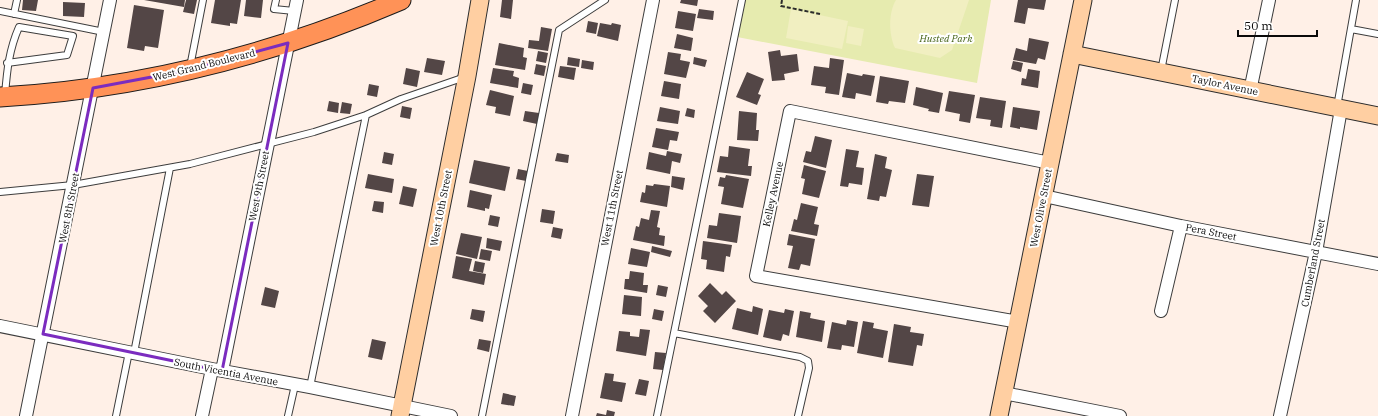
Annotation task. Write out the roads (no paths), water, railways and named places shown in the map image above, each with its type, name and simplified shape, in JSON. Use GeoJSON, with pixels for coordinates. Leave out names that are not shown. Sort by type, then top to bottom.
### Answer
{"type":"FeatureCollection","features":[{"type":"Feature","properties":{"kind":"main road","name":"West Grand Boulevard"},"geometry":{"type":"LineString","coordinates":[[2,96],[93,88],[190,70],[246,56],[288,43],[358,18],[392,2]]}},
{"type":"Feature","properties":{"kind":"street","name":"West 8th Street"},"geometry":{"type":"LineString","coordinates":[[26,416],[110,0]]}},
{"type":"Feature","properties":{"kind":"street","name":"West 10th Street"},"geometry":{"type":"LineString","coordinates":[[401,411],[467,76],[480,0]]}},
{"type":"Feature","properties":{"kind":"street","name":"West 11th Street"},"geometry":{"type":"LineString","coordinates":[[572,416],[653,0]]}},
{"type":"Feature","properties":{"kind":"street","name":"West Olive Street"},"geometry":{"type":"LineString","coordinates":[[1000,416],[1083,0]]}},
{"type":"Feature","properties":{"kind":"street"},"geometry":{"type":"LineString","coordinates":[[1250,91],[1269,0]]}},
{"type":"Feature","properties":{"kind":"street","name":"West 9th Street"},"geometry":{"type":"LineString","coordinates":[[202,416],[217,370],[268,145],[296,6]]}},
{"type":"Feature","properties":{"kind":"street","name":"Taylor Avenue"},"geometry":{"type":"LineString","coordinates":[[1072,54],[1378,116]]}},
{"type":"Feature","properties":{"kind":"street","name":"Cumberland Street"},"geometry":{"type":"LineString","coordinates":[[1280,416],[1316,252],[1339,108]]}},
{"type":"Feature","properties":{"kind":"street","name":"Kelley Avenue"},"geometry":{"type":"LineString","coordinates":[[1019,322],[756,276],[790,111],[1050,163]]}},
{"type":"Feature","properties":{"kind":"street","name":"Pera Street"},"geometry":{"type":"LineString","coordinates":[[1044,196],[1181,226],[1378,264]]}},
{"type":"Feature","properties":{"kind":"street"},"geometry":{"type":"LineString","coordinates":[[1161,311],[1181,226]]}},
{"type":"Feature","properties":{"kind":"street","name":"South Vicentia Avenue"},"geometry":{"type":"LineString","coordinates":[[0,326],[217,370],[310,387],[401,411],[451,416]]}},
{"type":"Feature","properties":{"kind":"street"},"geometry":{"type":"LineString","coordinates":[[1004,393],[1120,416]]}},
{"type":"Feature","properties":{"kind":"lane"},"geometry":{"type":"LineString","coordinates":[[14,14],[17,0]]}},
{"type":"Feature","properties":{"kind":"lane"},"geometry":{"type":"LineString","coordinates":[[190,70],[203,0]]}},
{"type":"Feature","properties":{"kind":"lane"},"geometry":{"type":"LineString","coordinates":[[276,0],[274,9],[296,6]]}},
{"type":"Feature","properties":{"kind":"lane"},"geometry":{"type":"LineString","coordinates":[[482,416],[559,30],[605,0]]}},
{"type":"Feature","properties":{"kind":"lane"},"geometry":{"type":"LineString","coordinates":[[657,416],[742,0]]}},
{"type":"Feature","properties":{"kind":"lane"},"geometry":{"type":"LineString","coordinates":[[1161,72],[1175,0]]}},
{"type":"Feature","properties":{"kind":"lane"},"geometry":{"type":"LineString","coordinates":[[1339,108],[1350,29],[1356,0]]}},
{"type":"Feature","properties":{"kind":"lane"},"geometry":{"type":"LineString","coordinates":[[0,11],[104,32]]}},
{"type":"Feature","properties":{"kind":"lane"},"geometry":{"type":"LineString","coordinates":[[2,96],[7,63],[14,38],[19,27],[73,36],[67,55],[7,63]]}},
{"type":"Feature","properties":{"kind":"lane"},"geometry":{"type":"LineString","coordinates":[[1350,29],[1378,34]]}},
{"type":"Feature","properties":{"kind":"lane"},"geometry":{"type":"LineString","coordinates":[[0,192],[73,185],[170,168],[268,145],[366,115],[401,99],[467,76]]}},
{"type":"Feature","properties":{"kind":"lane"},"geometry":{"type":"LineString","coordinates":[[310,387],[366,115]]}},
{"type":"Feature","properties":{"kind":"lane"},"geometry":{"type":"LineString","coordinates":[[116,416],[132,353],[170,168]]}},
{"type":"Feature","properties":{"kind":"lane"},"geometry":{"type":"LineString","coordinates":[[674,333],[800,357],[808,361],[809,368],[798,416]]}},
{"type":"Feature","properties":{"kind":"lane"},"geometry":{"type":"LineString","coordinates":[[288,416],[295,385]]}},
{"type":"Feature","properties":{"kind":"park label","name":"Husted Park"},"geometry":{"type":"Point","coordinates":[946,38]}}]}
